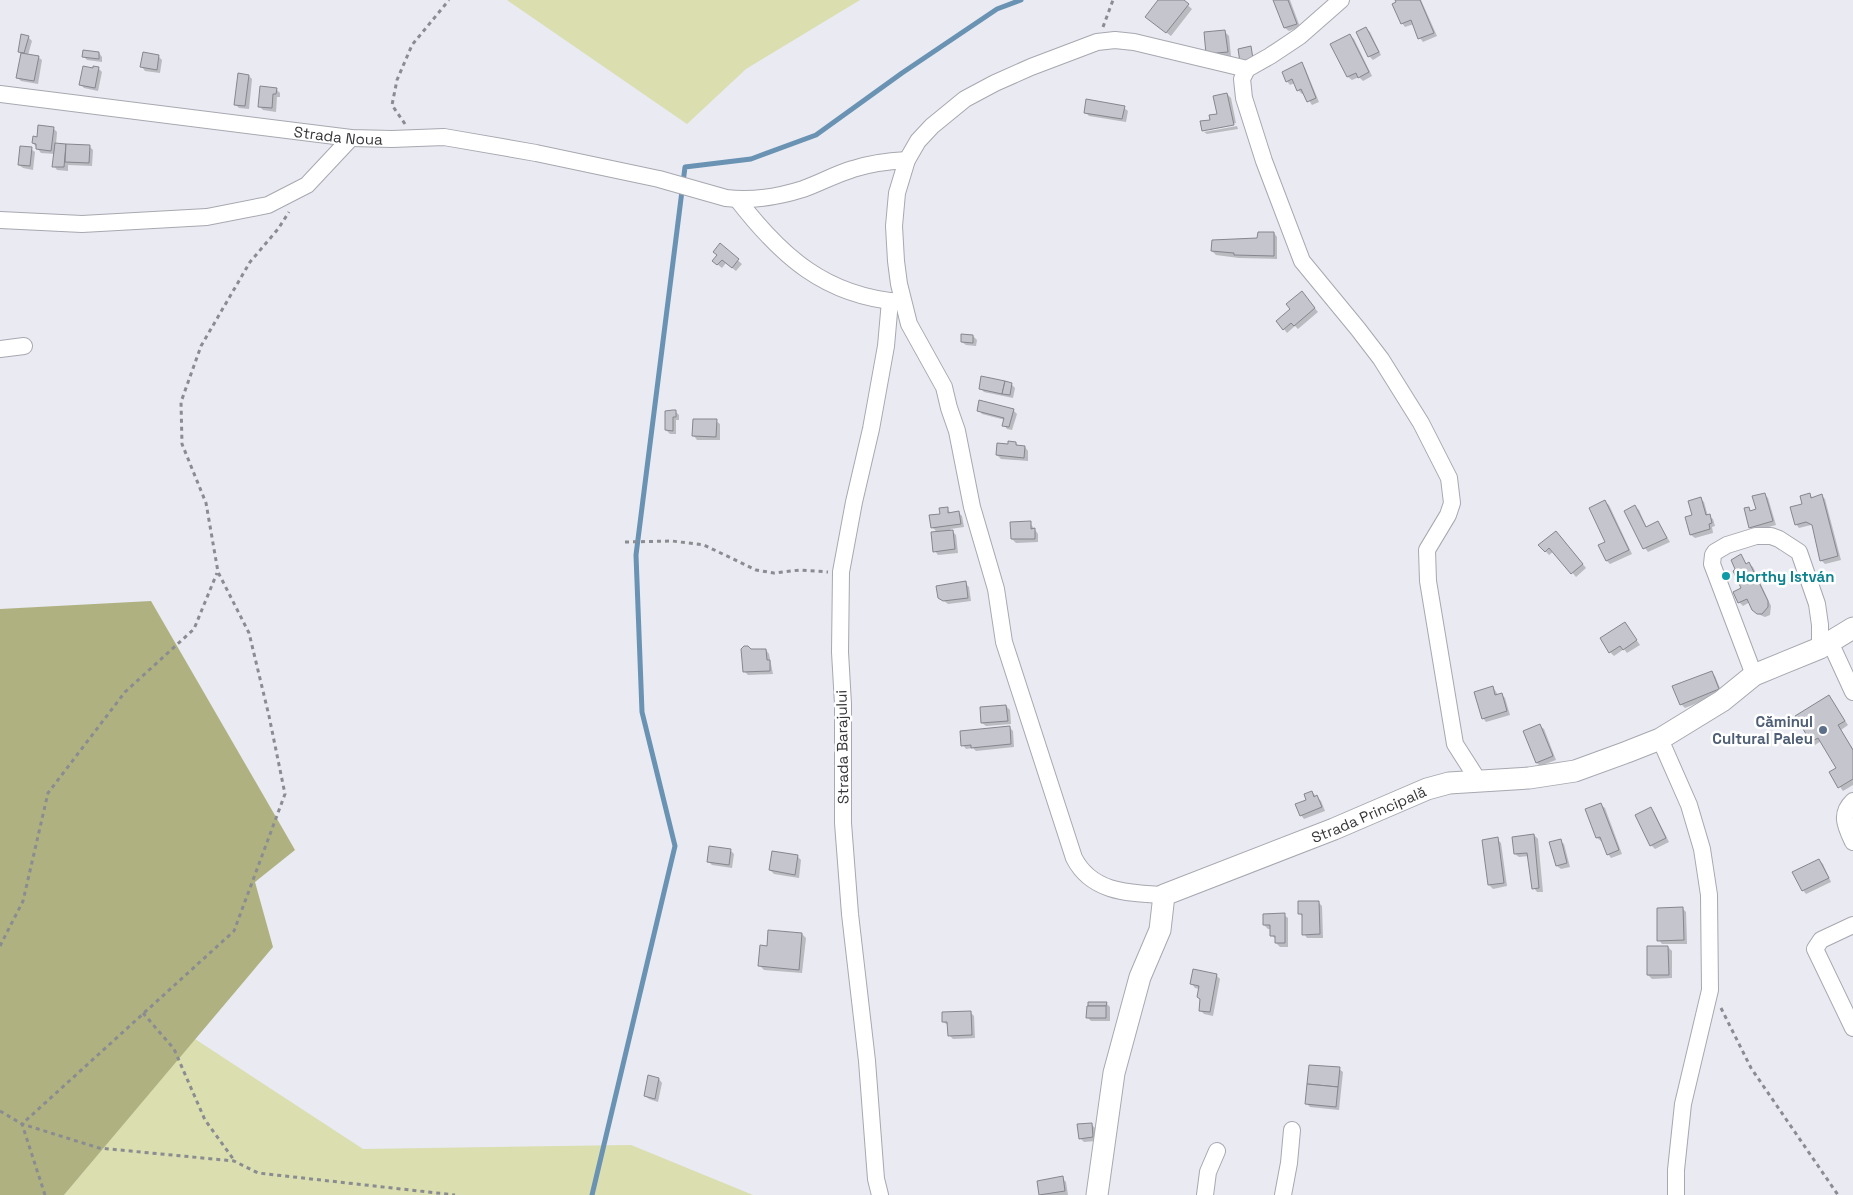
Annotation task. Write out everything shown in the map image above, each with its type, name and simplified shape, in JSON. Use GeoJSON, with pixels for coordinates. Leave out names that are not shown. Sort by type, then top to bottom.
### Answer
{"type":"FeatureCollection","features":[{"type":"Feature","properties":{"kind":"main road","name":"Strada Principală"},"geometry":{"type":"LineString","coordinates":[[1164,895],[1334,829],[1427,789],[1449,783],[1529,778],[1575,771],[1660,739],[1722,701],[1754,675],[1825,645],[1853,628]]}},
{"type":"Feature","properties":{"kind":"main road"},"geometry":{"type":"LineString","coordinates":[[1097,1195],[1114,1073],[1140,977],[1160,930],[1164,895]]}},
{"type":"Feature","properties":{"kind":"street"},"geometry":{"type":"LineString","coordinates":[[1340,0],[1300,36],[1247,69],[1242,79],[1244,98],[1264,162],[1302,261],[1381,359],[1421,423],[1449,478],[1452,503],[1448,515],[1428,550],[1428,582],[1455,744],[1478,780]]}},
{"type":"Feature","properties":{"kind":"street"},"geometry":{"type":"LineString","coordinates":[[1164,895],[1135,893],[1106,887],[1083,872],[1074,858],[1004,642],[996,589],[972,507],[957,431],[948,408],[944,387],[897,302],[899,284],[894,226],[897,193],[907,160],[918,141],[932,126],[965,99],[1031,67],[1097,42],[1115,40],[1134,42],[1247,69]]}},
{"type":"Feature","properties":{"kind":"street","name":"Strada Noua"},"geometry":{"type":"LineString","coordinates":[[0,94],[351,138],[444,137],[536,153],[732,199],[761,198],[783,194],[803,189],[853,169],[907,160]]}},
{"type":"Feature","properties":{"kind":"street"},"geometry":{"type":"LineString","coordinates":[[0,220],[82,224],[207,217],[268,205],[307,185],[351,138]]}},
{"type":"Feature","properties":{"kind":"street"},"geometry":{"type":"LineString","coordinates":[[732,199],[785,253],[818,278],[848,292],[897,302]]}},
{"type":"Feature","properties":{"kind":"street","name":"Strada Barajului"},"geometry":{"type":"LineString","coordinates":[[880,1195],[876,1180],[867,1061],[850,914],[843,823],[843,704],[840,652],[841,572],[886,346],[897,302]]}},
{"type":"Feature","properties":{"kind":"street"},"geometry":{"type":"LineString","coordinates":[[0,349],[24,346]]}},
{"type":"Feature","properties":{"kind":"street"},"geometry":{"type":"LineString","coordinates":[[1754,675],[1712,564],[1712,555],[1727,545],[1756,536],[1771,536],[1799,552],[1817,604],[1825,645],[1853,692]]}},
{"type":"Feature","properties":{"kind":"street"},"geometry":{"type":"LineString","coordinates":[[1660,739],[1689,805],[1702,849],[1709,895],[1710,990],[1683,1104],[1676,1170],[1676,1195]]}},
{"type":"Feature","properties":{"kind":"street"},"geometry":{"type":"LineString","coordinates":[[1853,801],[1844,813],[1844,819],[1853,842]]}},
{"type":"Feature","properties":{"kind":"street"},"geometry":{"type":"LineString","coordinates":[[1853,926],[1821,940],[1815,949],[1853,1028]]}},
{"type":"Feature","properties":{"kind":"street"},"geometry":{"type":"LineString","coordinates":[[1283,1195],[1289,1163],[1292,1130]]}},
{"type":"Feature","properties":{"kind":"street"},"geometry":{"type":"LineString","coordinates":[[1205,1195],[1208,1172],[1217,1151]]}},
{"type":"Feature","properties":{"kind":"path"},"geometry":{"type":"LineString","coordinates":[[413,137],[392,105],[397,80],[412,45],[449,0]]}},
{"type":"Feature","properties":{"kind":"path"},"geometry":{"type":"LineString","coordinates":[[1097,42],[1113,0]]}},
{"type":"Feature","properties":{"kind":"path"},"geometry":{"type":"LineString","coordinates":[[22,1124],[234,931],[285,794],[249,633],[218,572],[206,503],[182,444],[181,402],[201,346],[250,262],[278,229],[307,185]]}},
{"type":"Feature","properties":{"kind":"path"},"geometry":{"type":"LineString","coordinates":[[625,542],[672,541],[704,545],[756,570],[774,574],[800,570],[841,572]]}},
{"type":"Feature","properties":{"kind":"path"},"geometry":{"type":"LineString","coordinates":[[0,946],[23,901],[48,793],[125,692],[194,629],[218,572]]}},
{"type":"Feature","properties":{"kind":"path"},"geometry":{"type":"LineString","coordinates":[[1710,990],[1724,1013],[1751,1068],[1838,1195]]}},
{"type":"Feature","properties":{"kind":"path"},"geometry":{"type":"LineString","coordinates":[[143,1013],[174,1049],[205,1120],[234,1161]]}},
{"type":"Feature","properties":{"kind":"path"},"geometry":{"type":"LineString","coordinates":[[0,1111],[22,1124],[99,1148],[234,1161],[258,1174],[454,1195]]}},
{"type":"Feature","properties":{"kind":"path"},"geometry":{"type":"LineString","coordinates":[[22,1124],[46,1195]]}},
{"type":"Feature","properties":{"kind":"green space"},"geometry":{"type":"Polygon","coordinates":[[[507,0],[860,0],[746,69],[687,124],[507,0]]]}},
{"type":"Feature","properties":{"kind":"green space"},"geometry":{"type":"Polygon","coordinates":[[[151,601],[295,850],[255,882],[273,947],[64,1195],[0,1195],[0,609],[151,601]]]}},
{"type":"Feature","properties":{"kind":"green space"},"geometry":{"type":"Polygon","coordinates":[[[195,1039],[363,1149],[631,1145],[753,1195],[64,1195],[195,1039]]]}},
{"type":"Feature","properties":{"kind":"building"},"geometry":{"type":"Polygon","coordinates":[[[1158,0],[1184,0],[1189,4],[1166,33],[1145,17],[1158,0]]]}},
{"type":"Feature","properties":{"kind":"building"},"geometry":{"type":"Polygon","coordinates":[[[1273,0],[1288,0],[1297,24],[1284,28],[1273,0]]]}},
{"type":"Feature","properties":{"kind":"building"},"geometry":{"type":"Polygon","coordinates":[[[1395,0],[1420,0],[1434,33],[1418,39],[1411,20],[1401,24],[1392,4],[1396,2],[1395,0]]]}},
{"type":"Feature","properties":{"kind":"building"},"geometry":{"type":"Polygon","coordinates":[[[1366,27],[1379,52],[1368,57],[1356,32],[1366,27]]]}},
{"type":"Feature","properties":{"kind":"building"},"geometry":{"type":"Polygon","coordinates":[[[1225,30],[1228,52],[1206,54],[1204,32],[1225,30]]]}},
{"type":"Feature","properties":{"kind":"building"},"geometry":{"type":"Polygon","coordinates":[[[21,34],[29,36],[24,53],[18,52],[21,34]]]}},
{"type":"Feature","properties":{"kind":"building"},"geometry":{"type":"Polygon","coordinates":[[[1350,34],[1369,72],[1358,78],[1356,73],[1347,77],[1330,44],[1350,34]]]}},
{"type":"Feature","properties":{"kind":"building"},"geometry":{"type":"Polygon","coordinates":[[[1251,46],[1253,59],[1240,62],[1238,49],[1251,46]]]}},
{"type":"Feature","properties":{"kind":"building"},"geometry":{"type":"Polygon","coordinates":[[[83,50],[99,52],[99,59],[82,57],[83,50]]]}},
{"type":"Feature","properties":{"kind":"building"},"geometry":{"type":"Polygon","coordinates":[[[143,52],[159,55],[157,70],[140,67],[143,52]]]}},
{"type":"Feature","properties":{"kind":"building"},"geometry":{"type":"Polygon","coordinates":[[[21,53],[39,56],[34,81],[16,78],[21,53]]]}},
{"type":"Feature","properties":{"kind":"building"},"geometry":{"type":"Polygon","coordinates":[[[1302,62],[1316,98],[1307,102],[1301,89],[1297,91],[1292,79],[1286,82],[1282,72],[1302,62]]]}},
{"type":"Feature","properties":{"kind":"building"},"geometry":{"type":"Polygon","coordinates":[[[83,66],[99,67],[95,88],[79,85],[83,66]]]}},
{"type":"Feature","properties":{"kind":"building"},"geometry":{"type":"Polygon","coordinates":[[[238,73],[249,75],[245,106],[234,105],[238,73]]]}},
{"type":"Feature","properties":{"kind":"building"},"geometry":{"type":"Polygon","coordinates":[[[260,86],[277,88],[276,94],[273,94],[272,108],[258,107],[260,86]]]}},
{"type":"Feature","properties":{"kind":"building"},"geometry":{"type":"Polygon","coordinates":[[[1227,93],[1234,125],[1202,131],[1200,121],[1210,120],[1209,115],[1217,114],[1213,96],[1227,93]]]}},
{"type":"Feature","properties":{"kind":"building"},"geometry":{"type":"Polygon","coordinates":[[[1086,99],[1125,106],[1122,119],[1084,113],[1086,99]]]}},
{"type":"Feature","properties":{"kind":"building"},"geometry":{"type":"Polygon","coordinates":[[[38,125],[54,127],[51,151],[36,149],[36,144],[32,143],[33,136],[37,137],[38,125]]]}},
{"type":"Feature","properties":{"kind":"building"},"geometry":{"type":"Polygon","coordinates":[[[55,143],[66,144],[64,167],[52,167],[55,143]]]}},
{"type":"Feature","properties":{"kind":"building"},"geometry":{"type":"Polygon","coordinates":[[[66,144],[90,145],[89,163],[65,162],[66,144]]]}},
{"type":"Feature","properties":{"kind":"building"},"geometry":{"type":"Polygon","coordinates":[[[20,146],[32,147],[30,166],[18,165],[20,146]]]}},
{"type":"Feature","properties":{"kind":"building"},"geometry":{"type":"Polygon","coordinates":[[[1258,232],[1274,232],[1274,256],[1234,255],[1234,253],[1211,251],[1212,240],[1257,238],[1258,232]]]}},
{"type":"Feature","properties":{"kind":"building"},"geometry":{"type":"Polygon","coordinates":[[[720,243],[739,259],[732,268],[722,260],[717,265],[712,261],[717,255],[713,252],[720,243]]]}},
{"type":"Feature","properties":{"kind":"building"},"geometry":{"type":"Polygon","coordinates":[[[1302,291],[1315,308],[1294,326],[1291,323],[1283,330],[1276,321],[1290,309],[1286,304],[1302,291]]]}},
{"type":"Feature","properties":{"kind":"building"},"geometry":{"type":"Polygon","coordinates":[[[961,334],[973,335],[973,343],[961,342],[961,334]]]}},
{"type":"Feature","properties":{"kind":"building"},"geometry":{"type":"Polygon","coordinates":[[[981,376],[1005,381],[1002,394],[979,389],[981,376]]]}},
{"type":"Feature","properties":{"kind":"building"},"geometry":{"type":"Polygon","coordinates":[[[1005,381],[1012,383],[1010,395],[1002,394],[1005,381]]]}},
{"type":"Feature","properties":{"kind":"building"},"geometry":{"type":"Polygon","coordinates":[[[979,400],[1014,409],[1009,427],[1002,426],[1004,418],[977,411],[979,400]]]}},
{"type":"Feature","properties":{"kind":"building"},"geometry":{"type":"Polygon","coordinates":[[[676,410],[676,417],[673,417],[673,431],[665,430],[665,411],[676,410]]]}},
{"type":"Feature","properties":{"kind":"building"},"geometry":{"type":"Polygon","coordinates":[[[693,419],[717,419],[716,437],[692,436],[693,419]]]}},
{"type":"Feature","properties":{"kind":"building"},"geometry":{"type":"Polygon","coordinates":[[[1008,441],[1016,442],[1016,445],[1025,446],[1024,458],[996,455],[997,443],[1008,444],[1008,441]]]}},
{"type":"Feature","properties":{"kind":"building"},"geometry":{"type":"Polygon","coordinates":[[[1765,493],[1773,521],[1749,528],[1744,508],[1749,507],[1750,511],[1756,509],[1752,496],[1765,493]]]}},
{"type":"Feature","properties":{"kind":"building"},"geometry":{"type":"Polygon","coordinates":[[[1810,493],[1811,498],[1822,494],[1838,556],[1820,561],[1812,525],[1806,522],[1795,525],[1790,507],[1802,504],[1800,496],[1810,493]]]}},
{"type":"Feature","properties":{"kind":"building"},"geometry":{"type":"Polygon","coordinates":[[[1701,497],[1706,515],[1710,514],[1712,523],[1709,524],[1710,529],[1690,535],[1685,517],[1692,515],[1688,501],[1701,497]]]}},
{"type":"Feature","properties":{"kind":"building"},"geometry":{"type":"Polygon","coordinates":[[[1605,500],[1629,550],[1606,561],[1598,545],[1605,542],[1589,508],[1605,500]]]}},
{"type":"Feature","properties":{"kind":"building"},"geometry":{"type":"Polygon","coordinates":[[[1635,505],[1646,527],[1658,521],[1667,538],[1643,549],[1624,511],[1635,505]]]}},
{"type":"Feature","properties":{"kind":"building"},"geometry":{"type":"Polygon","coordinates":[[[948,507],[948,513],[959,511],[961,524],[931,528],[929,515],[940,514],[939,508],[948,507]]]}},
{"type":"Feature","properties":{"kind":"building"},"geometry":{"type":"Polygon","coordinates":[[[1031,521],[1031,529],[1035,528],[1035,539],[1011,539],[1010,522],[1031,521]]]}},
{"type":"Feature","properties":{"kind":"building"},"geometry":{"type":"Polygon","coordinates":[[[953,530],[955,549],[933,552],[931,532],[953,530]]]}},
{"type":"Feature","properties":{"kind":"building"},"geometry":{"type":"Polygon","coordinates":[[[1556,531],[1583,564],[1571,574],[1549,548],[1545,552],[1538,545],[1556,531]]]}},
{"type":"Feature","properties":{"kind":"building"},"geometry":{"type":"Polygon","coordinates":[[[1741,554],[1746,564],[1749,562],[1768,601],[1768,607],[1762,614],[1757,614],[1752,610],[1747,599],[1738,603],[1733,592],[1741,588],[1733,571],[1735,569],[1731,560],[1741,554]]]}},
{"type":"Feature","properties":{"kind":"building"},"geometry":{"type":"Polygon","coordinates":[[[966,581],[968,598],[943,601],[938,598],[936,586],[966,581]]]}},
{"type":"Feature","properties":{"kind":"building"},"geometry":{"type":"Polygon","coordinates":[[[1625,622],[1637,640],[1623,650],[1620,646],[1609,653],[1600,638],[1625,622]]]}},
{"type":"Feature","properties":{"kind":"building"},"geometry":{"type":"Polygon","coordinates":[[[744,646],[748,646],[751,649],[766,649],[767,660],[770,660],[770,671],[743,672],[741,649],[744,646]]]}},
{"type":"Feature","properties":{"kind":"building"},"geometry":{"type":"Polygon","coordinates":[[[1712,671],[1719,689],[1680,705],[1672,686],[1712,671]]]}},
{"type":"Feature","properties":{"kind":"building"},"geometry":{"type":"Polygon","coordinates":[[[1493,686],[1495,695],[1502,693],[1507,711],[1482,719],[1474,692],[1493,686]]]}},
{"type":"Feature","properties":{"kind":"building"},"geometry":{"type":"Polygon","coordinates":[[[1829,695],[1845,721],[1838,725],[1853,750],[1853,779],[1838,788],[1829,772],[1836,768],[1818,738],[1811,742],[1795,716],[1829,695]]]}},
{"type":"Feature","properties":{"kind":"building"},"geometry":{"type":"Polygon","coordinates":[[[1006,705],[1008,721],[981,723],[980,707],[1006,705]]]}},
{"type":"Feature","properties":{"kind":"building"},"geometry":{"type":"Polygon","coordinates":[[[1540,724],[1553,756],[1536,763],[1523,731],[1540,724]]]}},
{"type":"Feature","properties":{"kind":"building"},"geometry":{"type":"Polygon","coordinates":[[[1010,726],[1011,744],[971,748],[971,745],[961,746],[960,731],[1010,726]]]}},
{"type":"Feature","properties":{"kind":"building"},"geometry":{"type":"Polygon","coordinates":[[[1312,791],[1314,797],[1317,795],[1322,807],[1300,816],[1295,804],[1306,800],[1304,794],[1312,791]]]}},
{"type":"Feature","properties":{"kind":"building"},"geometry":{"type":"Polygon","coordinates":[[[1601,803],[1619,850],[1607,855],[1600,837],[1596,838],[1585,809],[1601,803]]]}},
{"type":"Feature","properties":{"kind":"building"},"geometry":{"type":"Polygon","coordinates":[[[1651,807],[1666,838],[1650,846],[1635,815],[1651,807]]]}},
{"type":"Feature","properties":{"kind":"building"},"geometry":{"type":"Polygon","coordinates":[[[1534,834],[1539,888],[1532,889],[1527,853],[1514,854],[1512,837],[1534,834]]]}},
{"type":"Feature","properties":{"kind":"building"},"geometry":{"type":"Polygon","coordinates":[[[1498,837],[1504,883],[1488,885],[1482,840],[1498,837]]]}},
{"type":"Feature","properties":{"kind":"building"},"geometry":{"type":"Polygon","coordinates":[[[1561,839],[1567,863],[1556,866],[1549,842],[1561,839]]]}},
{"type":"Feature","properties":{"kind":"building"},"geometry":{"type":"Polygon","coordinates":[[[709,846],[731,849],[729,865],[707,862],[709,846]]]}},
{"type":"Feature","properties":{"kind":"building"},"geometry":{"type":"Polygon","coordinates":[[[772,851],[798,855],[795,875],[769,870],[772,851]]]}},
{"type":"Feature","properties":{"kind":"building"},"geometry":{"type":"Polygon","coordinates":[[[1819,859],[1829,878],[1802,891],[1792,872],[1819,859]]]}},
{"type":"Feature","properties":{"kind":"building"},"geometry":{"type":"Polygon","coordinates":[[[1298,901],[1319,901],[1320,934],[1302,935],[1302,914],[1298,914],[1298,901]]]}},
{"type":"Feature","properties":{"kind":"building"},"geometry":{"type":"Polygon","coordinates":[[[1683,907],[1684,940],[1657,941],[1657,908],[1683,907]]]}},
{"type":"Feature","properties":{"kind":"building"},"geometry":{"type":"Polygon","coordinates":[[[1285,913],[1285,943],[1275,943],[1275,936],[1270,936],[1270,925],[1263,925],[1263,914],[1285,913]]]}},
{"type":"Feature","properties":{"kind":"building"},"geometry":{"type":"Polygon","coordinates":[[[768,930],[802,933],[799,970],[758,966],[760,945],[767,946],[768,930]]]}},
{"type":"Feature","properties":{"kind":"building"},"geometry":{"type":"Polygon","coordinates":[[[1647,946],[1668,946],[1669,975],[1647,975],[1647,946]]]}},
{"type":"Feature","properties":{"kind":"building"},"geometry":{"type":"Polygon","coordinates":[[[1193,969],[1217,974],[1210,1012],[1199,1011],[1200,999],[1197,997],[1199,986],[1190,984],[1193,969]]]}},
{"type":"Feature","properties":{"kind":"building"},"geometry":{"type":"Polygon","coordinates":[[[1088,1002],[1107,1002],[1106,1006],[1088,1006],[1088,1002]]]}},
{"type":"Feature","properties":{"kind":"building"},"geometry":{"type":"Polygon","coordinates":[[[1087,1006],[1106,1006],[1106,1018],[1086,1018],[1087,1006]]]}},
{"type":"Feature","properties":{"kind":"building"},"geometry":{"type":"Polygon","coordinates":[[[971,1011],[972,1035],[948,1036],[947,1022],[942,1022],[942,1012],[971,1011]]]}},
{"type":"Feature","properties":{"kind":"building"},"geometry":{"type":"Polygon","coordinates":[[[1309,1065],[1340,1067],[1338,1087],[1307,1084],[1309,1065]]]}},
{"type":"Feature","properties":{"kind":"building"},"geometry":{"type":"Polygon","coordinates":[[[648,1075],[659,1078],[655,1099],[644,1096],[648,1075]]]}},
{"type":"Feature","properties":{"kind":"building"},"geometry":{"type":"Polygon","coordinates":[[[1307,1084],[1338,1087],[1336,1107],[1305,1104],[1307,1084]]]}},
{"type":"Feature","properties":{"kind":"building"},"geometry":{"type":"Polygon","coordinates":[[[1092,1123],[1093,1137],[1079,1139],[1077,1124],[1092,1123]]]}},
{"type":"Feature","properties":{"kind":"building"},"geometry":{"type":"Polygon","coordinates":[[[1063,1176],[1065,1191],[1039,1195],[1037,1181],[1063,1176]]]}},
{"type":"Feature","properties":{"kind":"waterway"},"geometry":{"type":"LineString","coordinates":[[592,1195],[675,846],[642,712],[636,555],[685,167],[751,159],[816,135],[902,73],[997,9],[1021,0]]}},
{"type":"Feature","properties":{"kind":"place","name":"Horthy István"},"geometry":{"type":"Point","coordinates":[1726,576]}},
{"type":"Feature","properties":{"kind":"place","name":"Căminul Cultural Paleu"},"geometry":{"type":"Point","coordinates":[1823,730]}}]}
